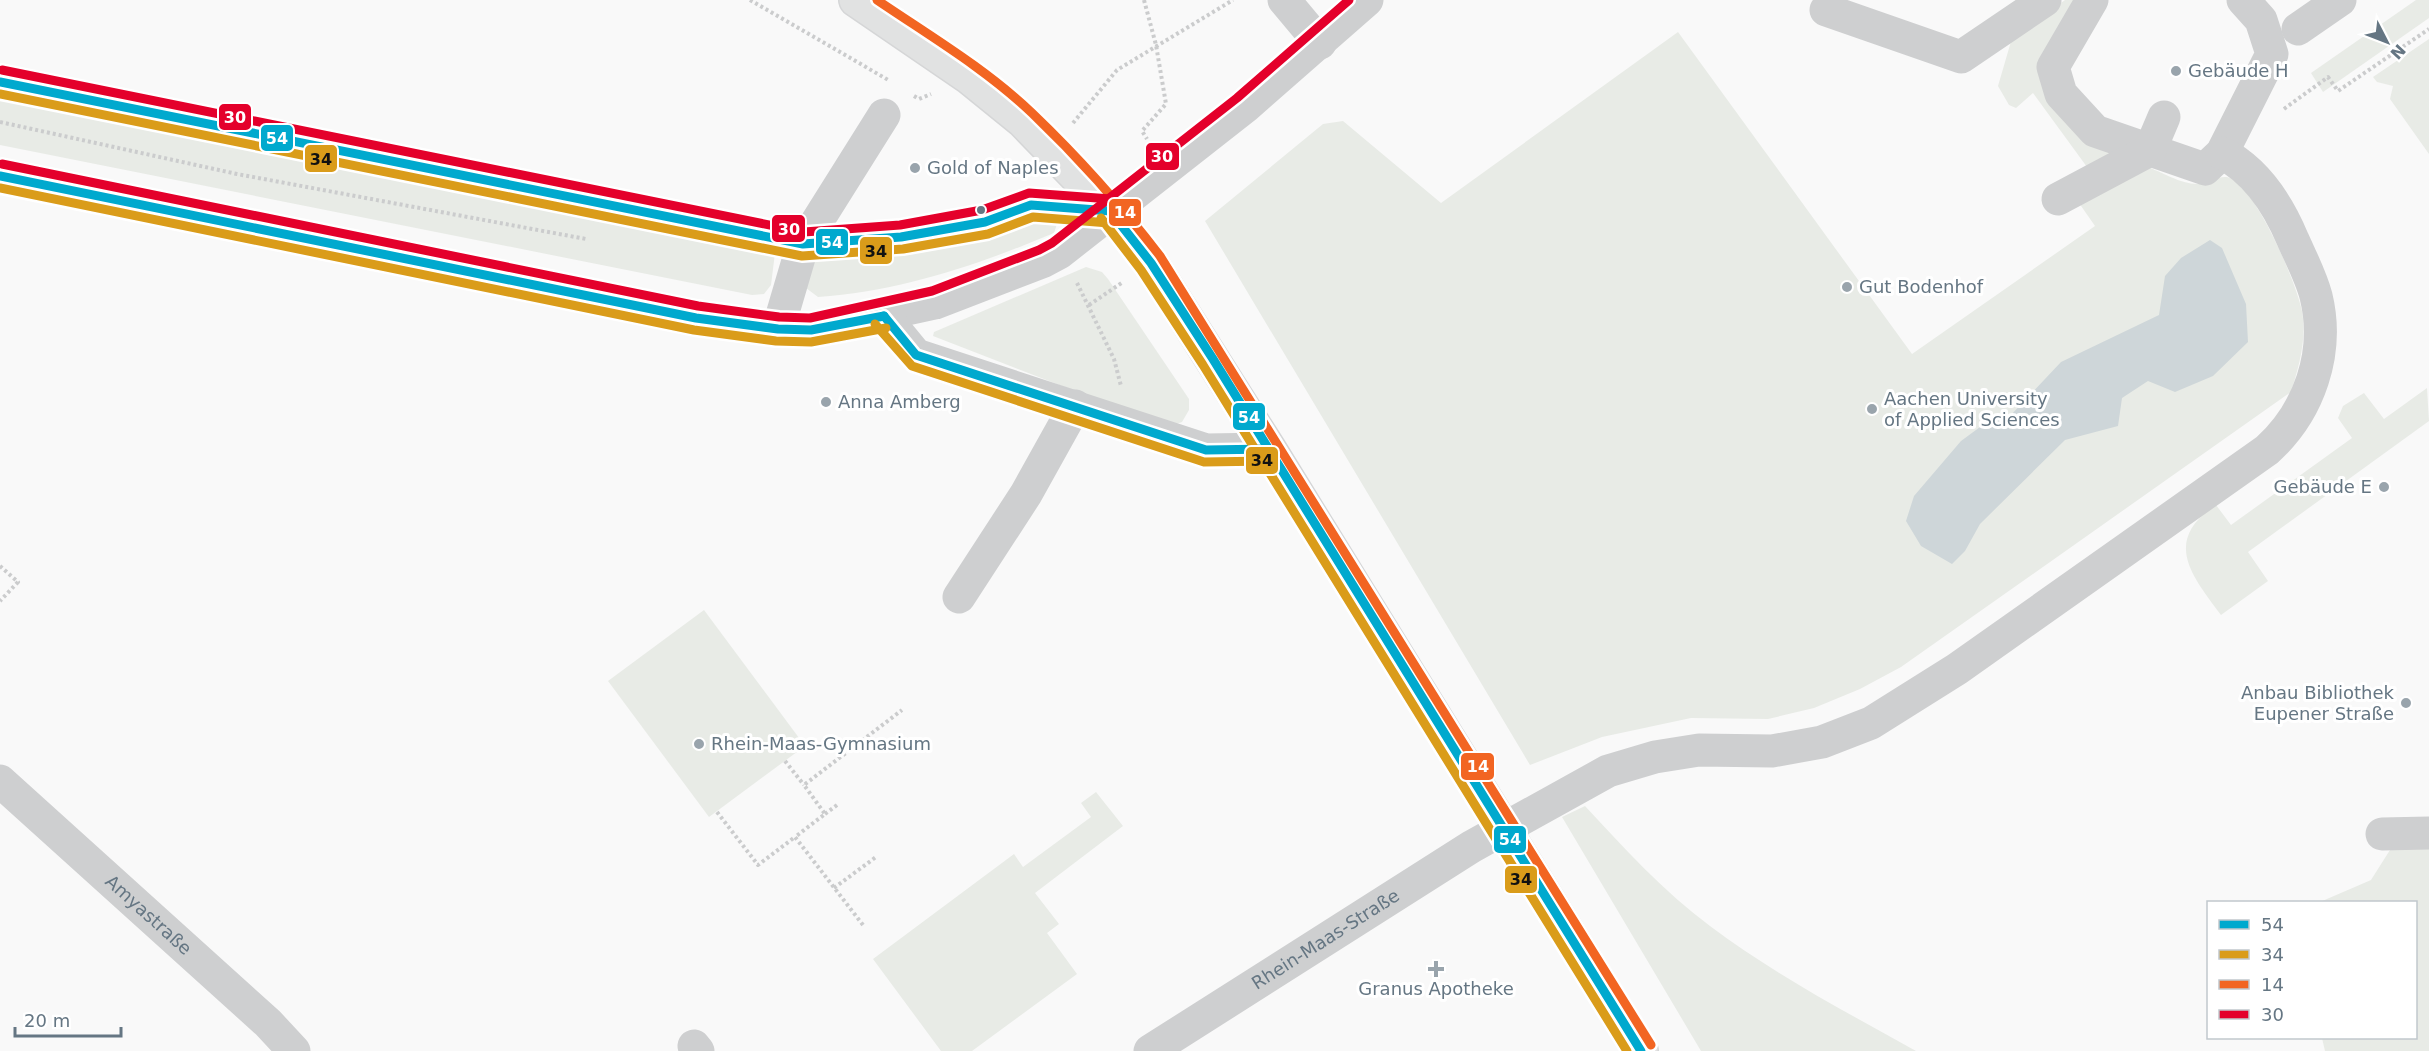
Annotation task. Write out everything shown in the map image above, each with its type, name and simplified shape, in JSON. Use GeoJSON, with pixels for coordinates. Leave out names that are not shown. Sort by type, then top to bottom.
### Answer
{"type":"FeatureCollection","features":[{"type":"Feature","properties":{"kind":"main road"},"geometry":{"type":"LineString","coordinates":[[856,0],[970,78],[1023,121],[1110,212],[1151,263],[1269,449],[1407,676],[1504,828],[1641,1051]]}},
{"type":"Feature","properties":{"kind":"street"},"geometry":{"type":"LineString","coordinates":[[1284,0],[1320,43]]}},
{"type":"Feature","properties":{"kind":"street"},"geometry":{"type":"LineString","coordinates":[[0,176],[696,318],[778,329],[811,330],[884,316],[980,288],[1059,253],[1166,170],[1320,43],[1367,0]]}},
{"type":"Feature","properties":{"kind":"street"},"geometry":{"type":"LineString","coordinates":[[1826,10],[1961,57],[2045,0]]}},
{"type":"Feature","properties":{"kind":"street"},"geometry":{"type":"LineString","coordinates":[[2092,0],[2053,67],[2061,94],[2095,131],[2205,169],[2222,153],[2272,54],[2261,20],[2243,0]]}},
{"type":"Feature","properties":{"kind":"street"},"geometry":{"type":"LineString","coordinates":[[2298,29],[2340,0]]}},
{"type":"Feature","properties":{"kind":"street"},"geometry":{"type":"LineString","coordinates":[[0,82],[803,244],[901,237],[985,222],[1031,205],[1110,212]]}},
{"type":"Feature","properties":{"kind":"street"},"geometry":{"type":"LineString","coordinates":[[778,329],[803,244],[892,101]]}},
{"type":"Feature","properties":{"kind":"street"},"geometry":{"type":"LineString","coordinates":[[2058,199],[2150,150],[2164,117]]}},
{"type":"Feature","properties":{"kind":"street","name":"Rhein-Maas-Straße"},"geometry":{"type":"LineString","coordinates":[[1150,1051],[1504,828],[1608,771],[1645,760],[1699,750],[1772,751],[1822,742],[1871,723],[1957,669],[2267,450],[2284,435],[2300,413],[2312,384],[2320,326],[2316,296],[2288,228],[2254,175],[2242,163],[2222,153]]}},
{"type":"Feature","properties":{"kind":"street"},"geometry":{"type":"LineString","coordinates":[[884,316],[916,355],[1075,406],[1133,428],[1206,450],[1269,449]]}},
{"type":"Feature","properties":{"kind":"street"},"geometry":{"type":"LineString","coordinates":[[959,597],[1026,494],[1075,406]]}},
{"type":"Feature","properties":{"kind":"street","name":"Amyastraße"},"geometry":{"type":"LineString","coordinates":[[0,781],[268,1023],[294,1051]]}},
{"type":"Feature","properties":{"kind":"street"},"geometry":{"type":"LineString","coordinates":[[2382,834],[2429,833]]}},
{"type":"Feature","properties":{"kind":"path"},"geometry":{"type":"LineString","coordinates":[[750,0],[854,57],[892,101]]}},
{"type":"Feature","properties":{"kind":"path"},"geometry":{"type":"LineString","coordinates":[[1144,0],[1156,45],[1166,104],[1142,130],[1166,170]]}},
{"type":"Feature","properties":{"kind":"path"},"geometry":{"type":"LineString","coordinates":[[1048,146],[1082,115],[1117,70],[1233,0]]}},
{"type":"Feature","properties":{"kind":"path"},"geometry":{"type":"LineString","coordinates":[[2280,112],[2328,77],[2338,92],[2429,29]]}},
{"type":"Feature","properties":{"kind":"path"},"geometry":{"type":"LineString","coordinates":[[909,93],[919,99],[970,78]]}},
{"type":"Feature","properties":{"kind":"path"},"geometry":{"type":"LineString","coordinates":[[0,122],[237,174],[596,240]]}},
{"type":"Feature","properties":{"kind":"path"},"geometry":{"type":"LineString","coordinates":[[1059,253],[1089,305],[1114,359],[1133,428]]}},
{"type":"Feature","properties":{"kind":"path"},"geometry":{"type":"LineString","coordinates":[[0,566],[18,582],[0,602]]}},
{"type":"Feature","properties":{"kind":"path"},"geometry":{"type":"LineString","coordinates":[[804,785],[902,710]]}},
{"type":"Feature","properties":{"kind":"path"},"geometry":{"type":"LineString","coordinates":[[785,761],[825,814]]}},
{"type":"Feature","properties":{"kind":"path"},"geometry":{"type":"LineString","coordinates":[[717,812],[758,865],[837,805]]}},
{"type":"Feature","properties":{"kind":"path"},"geometry":{"type":"LineString","coordinates":[[795,837],[863,925]]}},
{"type":"Feature","properties":{"kind":"path"},"geometry":{"type":"LineString","coordinates":[[834,888],[876,857]]}},
{"type":"Feature","properties":{"kind":"shaded area"},"geometry":{"type":"Polygon","coordinates":[[[2065,0],[2082,0],[2044,52],[2114,152],[2087,167],[2033,93],[2016,108],[2009,105],[1998,86],[2012,38],[2065,0]]]}},
{"type":"Feature","properties":{"kind":"shaded area"},"geometry":{"type":"Polygon","coordinates":[[[2416,0],[2429,0],[2429,18],[2323,92],[2311,73],[2416,0]]]}},
{"type":"Feature","properties":{"kind":"shaded area"},"geometry":{"type":"Polygon","coordinates":[[[1678,32],[1912,354],[2095,226],[2079,203],[2146,166],[2191,183],[2202,184],[2228,177],[2253,201],[2284,260],[2302,311],[2304,332],[2297,372],[2291,392],[1901,667],[1860,689],[1814,708],[1768,719],[1691,718],[1602,737],[1530,765],[1205,221],[1323,124],[1343,121],[1441,203],[1678,32]]]}},
{"type":"Feature","properties":{"kind":"shaded area"},"geometry":{"type":"Polygon","coordinates":[[[2429,39],[2429,154],[2390,99],[2393,86],[2377,82],[2373,77],[2429,39]]]}},
{"type":"Feature","properties":{"kind":"shaded area"},"geometry":{"type":"Polygon","coordinates":[[[0,93],[775,253],[771,285],[764,294],[752,295],[0,145],[0,93]]]}},
{"type":"Feature","properties":{"kind":"shaded area"},"geometry":{"type":"Polygon","coordinates":[[[1047,215],[1058,221],[1054,233],[997,256],[939,275],[849,294],[818,297],[806,288],[809,258],[1047,215]]]}},
{"type":"Feature","properties":{"kind":"shaded area"},"geometry":{"type":"Polygon","coordinates":[[[2210,240],[2222,248],[2246,304],[2248,342],[2213,376],[2175,392],[2148,381],[2122,398],[2118,426],[2065,440],[1980,524],[1965,551],[1952,564],[1921,546],[1906,521],[1914,496],[1961,441],[1995,416],[2010,416],[2061,362],[2159,315],[2165,276],[2181,258],[2210,240]]]}},
{"type":"Feature","properties":{"kind":"shaded area"},"geometry":{"type":"Polygon","coordinates":[[[1086,267],[1102,272],[1108,279],[1189,399],[1189,410],[1182,422],[1168,427],[933,336],[934,332],[1086,267]]]}},
{"type":"Feature","properties":{"kind":"shaded area"},"geometry":{"type":"Polygon","coordinates":[[[2427,388],[2429,421],[2248,552],[2268,581],[2221,615],[2201,587],[2187,559],[2186,546],[2190,532],[2199,519],[2216,505],[2231,525],[2352,438],[2338,418],[2343,406],[2364,393],[2384,419],[2427,388]]]}},
{"type":"Feature","properties":{"kind":"shaded area"},"geometry":{"type":"Polygon","coordinates":[[[704,610],[805,746],[709,817],[608,681],[704,610]]]}},
{"type":"Feature","properties":{"kind":"shaded area"},"geometry":{"type":"Polygon","coordinates":[[[1096,792],[1123,826],[1035,893],[1059,924],[1047,933],[1077,974],[972,1051],[941,1051],[873,959],[1014,854],[1023,867],[1091,817],[1081,803],[1096,792]]]}},
{"type":"Feature","properties":{"kind":"shaded area"},"geometry":{"type":"Polygon","coordinates":[[[1585,806],[1660,884],[1734,944],[1837,1007],[1916,1051],[1701,1051],[1562,817],[1585,806]]]}},
{"type":"Feature","properties":{"kind":"shaded area"},"geometry":{"type":"Polygon","coordinates":[[[2429,847],[2429,1051],[2325,1051],[2322,1039],[2417,1039],[2417,901],[2322,901],[2371,880],[2390,850],[2429,847]]]}},
{"type":"Feature","properties":{"kind":"transit line","name":"14"},"geometry":{"type":"LineString","coordinates":[[877,0],[957,54],[1014,97],[1082,164],[1160,256],[1651,1045]]}},
{"type":"Feature","properties":{"kind":"transit line","name":"30"},"geometry":{"type":"LineString","coordinates":[[2,164],[698,306],[779,317],[810,318],[932,291],[1052,243],[1237,98],[1349,0]]}},
{"type":"Feature","properties":{"kind":"transit line","name":"30"},"geometry":{"type":"LineString","coordinates":[[2,70],[804,232],[900,225],[982,210],[1029,193],[1111,199]]}},
{"type":"Feature","properties":{"kind":"transit line","name":"54"},"geometry":{"type":"LineString","coordinates":[[0,82],[803,244],[901,237],[985,222],[1031,205],[1110,211]]}},
{"type":"Feature","properties":{"kind":"transit line","name":"34"},"geometry":{"type":"LineString","coordinates":[[0,94],[802,256],[903,249],[988,234],[1033,217],[1109,223]]}},
{"type":"Feature","properties":{"kind":"transit line","name":"54"},"geometry":{"type":"LineString","coordinates":[[0,176],[696,318],[778,329],[811,330],[884,316]]}},
{"type":"Feature","properties":{"kind":"transit line","name":"34"},"geometry":{"type":"LineString","coordinates":[[0,188],[694,330],[776,341],[811,342],[886,328]]}},
{"type":"Feature","properties":{"kind":"transit line","name":"54"},"geometry":{"type":"LineString","coordinates":[[1110,211],[1151,263],[1213,359],[1641,1051]]}},
{"type":"Feature","properties":{"kind":"transit line","name":"34"},"geometry":{"type":"LineString","coordinates":[[1101,218],[1141,270],[1203,365],[1627,1051]]}},
{"type":"Feature","properties":{"kind":"transit line","name":"54"},"geometry":{"type":"LineString","coordinates":[[884,316],[916,355],[1206,450],[1269,449]]}},
{"type":"Feature","properties":{"kind":"transit line","name":"34"},"geometry":{"type":"LineString","coordinates":[[875,324],[912,366],[1204,462],[1269,461]]}},
{"type":"Feature","properties":{"kind":"place","name":"Gebäude H"},"geometry":{"type":"Point","coordinates":[2176,71]}},
{"type":"Feature","properties":{"kind":"place","name":"Gold of Naples"},"geometry":{"type":"Point","coordinates":[915,168]}},
{"type":"Feature","properties":{"kind":"place","name":"Gut Bodenhof"},"geometry":{"type":"Point","coordinates":[1847,287]}},
{"type":"Feature","properties":{"kind":"place","name":"Anna Amberg"},"geometry":{"type":"Point","coordinates":[826,402]}},
{"type":"Feature","properties":{"kind":"place","name":"Aachen University of Applied Sciences"},"geometry":{"type":"Point","coordinates":[1872,409]}},
{"type":"Feature","properties":{"kind":"place","name":"Gebäude E"},"geometry":{"type":"Point","coordinates":[2384,487]}},
{"type":"Feature","properties":{"kind":"place","name":"Anbau Bibliothek Eupener Straße"},"geometry":{"type":"Point","coordinates":[2406,703]}},
{"type":"Feature","properties":{"kind":"place","name":"Rhein-Maas-Gymnasium"},"geometry":{"type":"Point","coordinates":[699,744]}},
{"type":"Feature","properties":{"kind":"place","name":"Granus Apotheke"},"geometry":{"type":"Point","coordinates":[1436,969]}}]}
